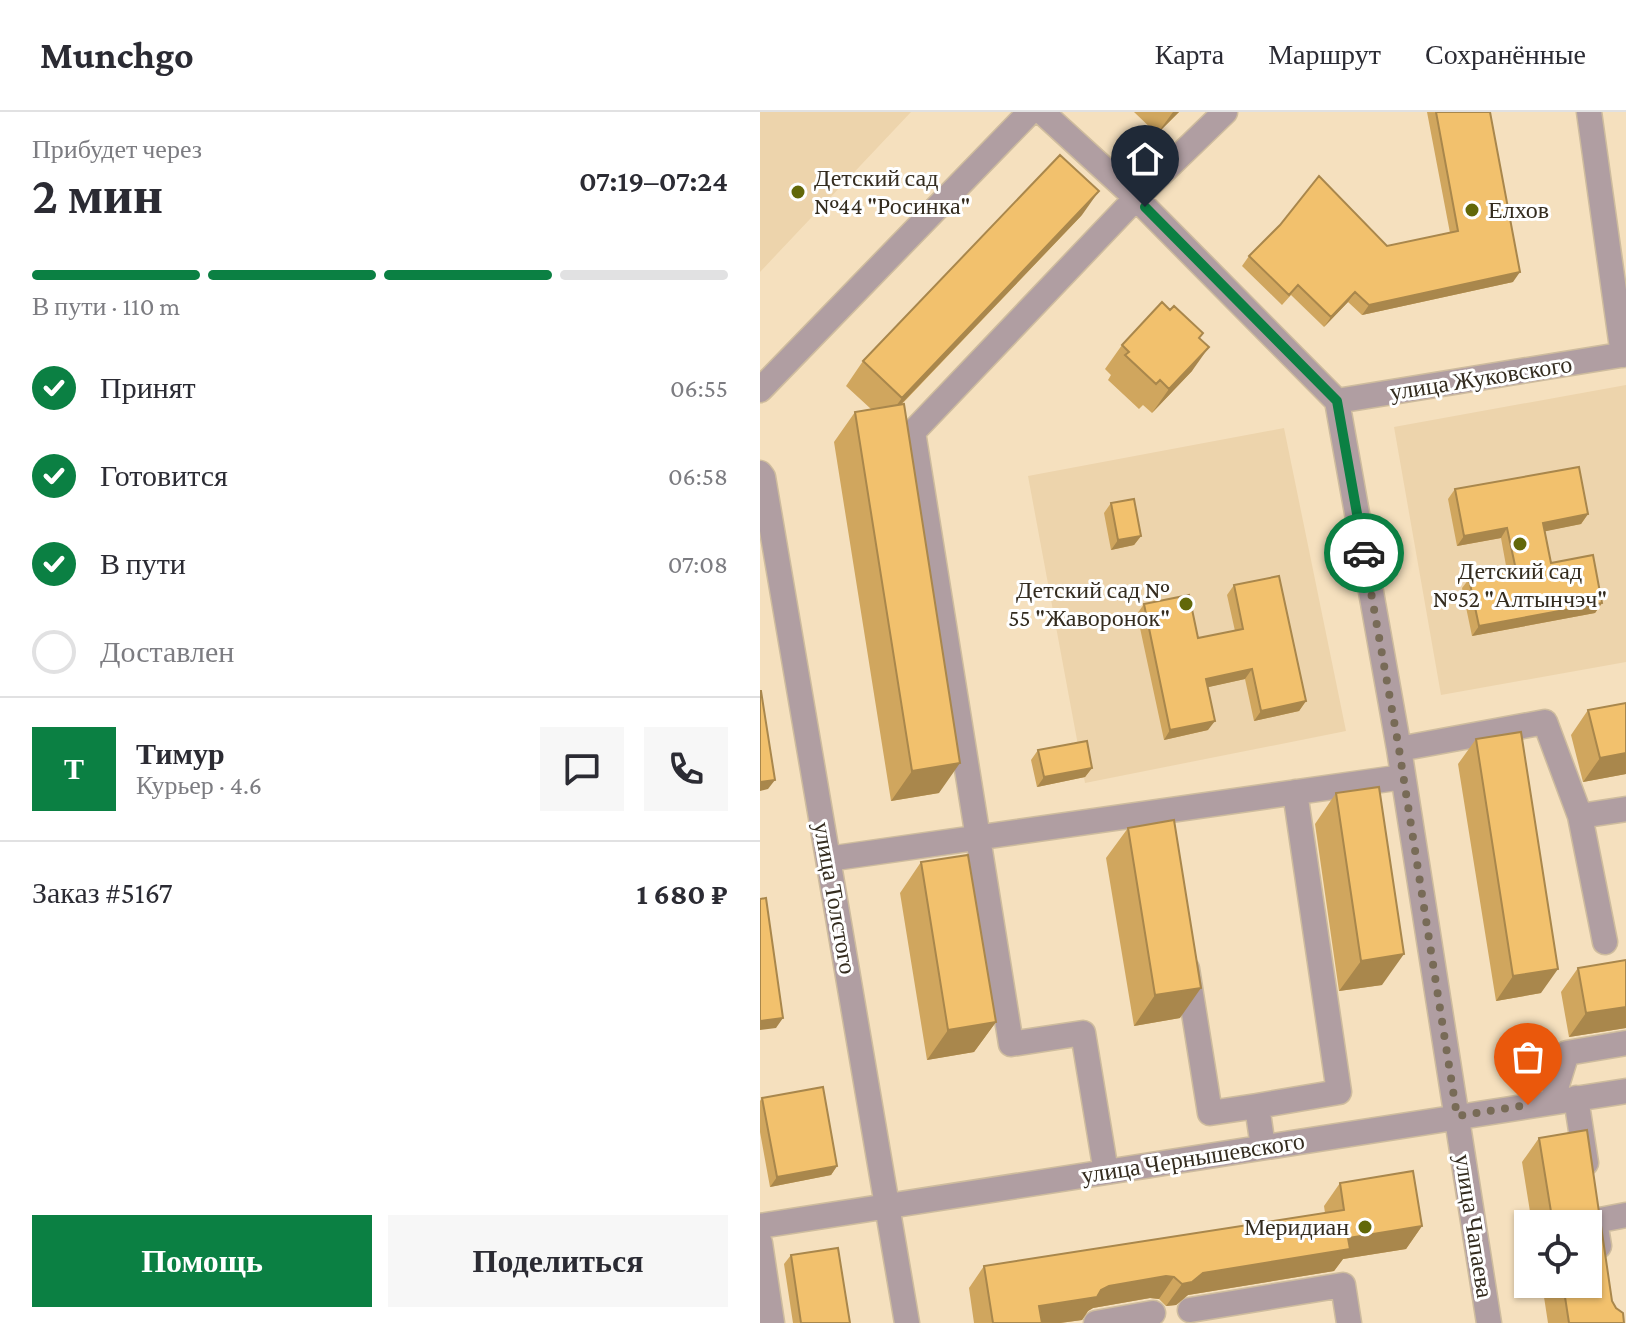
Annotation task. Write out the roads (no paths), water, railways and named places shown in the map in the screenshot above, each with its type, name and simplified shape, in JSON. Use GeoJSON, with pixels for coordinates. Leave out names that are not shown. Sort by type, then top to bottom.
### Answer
{"type":"FeatureCollection","features":[{"type":"Feature","properties":{"kind":"street"},"geometry":{"type":"LineString","coordinates":[[760,390],[1030,112]]}},
{"type":"Feature","properties":{"kind":"street"},"geometry":{"type":"LineString","coordinates":[[1042,112],[1136,198],[1337,401]]}},
{"type":"Feature","properties":{"kind":"street"},"geometry":{"type":"LineString","coordinates":[[1106,1172],[1083,1033],[1011,1044],[913,432],[1136,198],[1225,112]]}},
{"type":"Feature","properties":{"kind":"street"},"geometry":{"type":"LineString","coordinates":[[1589,112],[1624,355]]}},
{"type":"Feature","properties":{"kind":"street","name":"улица Жуковского"},"geometry":{"type":"LineString","coordinates":[[1337,401],[1624,355]]}},
{"type":"Feature","properties":{"kind":"street","name":"улица Чапаева"},"geometry":{"type":"LineString","coordinates":[[1337,401],[1399,749],[1489,1323]]}},
{"type":"Feature","properties":{"kind":"street","name":"улица Толстого"},"geometry":{"type":"LineString","coordinates":[[760,473],[907,1323]]}},
{"type":"Feature","properties":{"kind":"street"},"geometry":{"type":"LineString","coordinates":[[1399,749],[1545,722],[1580,816],[1605,942]]}},
{"type":"Feature","properties":{"kind":"street"},"geometry":{"type":"LineString","coordinates":[[828,859],[1403,777]]}},
{"type":"Feature","properties":{"kind":"street"},"geometry":{"type":"LineString","coordinates":[[1184,947],[1210,1113],[1339,1092],[1295,792]]}},
{"type":"Feature","properties":{"kind":"street"},"geometry":{"type":"LineString","coordinates":[[1580,816],[1626,809]]}},
{"type":"Feature","properties":{"kind":"street"},"geometry":{"type":"LineString","coordinates":[[1162,811],[1167,841]]}},
{"type":"Feature","properties":{"kind":"street"},"geometry":{"type":"LineString","coordinates":[[1593,1210],[1564,1100],[1567,1053],[1626,1043]]}},
{"type":"Feature","properties":{"kind":"street","name":"улица Чернышевского"},"geometry":{"type":"LineString","coordinates":[[760,1226],[1626,1091]]}},
{"type":"Feature","properties":{"kind":"street"},"geometry":{"type":"LineString","coordinates":[[1257,1106],[1263,1147]]}},
{"type":"Feature","properties":{"kind":"street"},"geometry":{"type":"LineString","coordinates":[[1592,1205],[1626,1215]]}},
{"type":"Feature","properties":{"kind":"street"},"geometry":{"type":"LineString","coordinates":[[760,1243],[772,1323]]}},
{"type":"Feature","properties":{"kind":"street"},"geometry":{"type":"LineString","coordinates":[[1190,1310],[1343,1285],[1349,1323]]}},
{"type":"Feature","properties":{"kind":"street"},"geometry":{"type":"LineString","coordinates":[[1096,1323],[1153,1313]]}},
{"type":"Feature","properties":{"kind":"place","name":"Детский сад №44 \"Росинка\""},"geometry":{"type":"Point","coordinates":[798,192]}},
{"type":"Feature","properties":{"kind":"place","name":"Елхов"},"geometry":{"type":"Point","coordinates":[1472,210]}},
{"type":"Feature","properties":{"kind":"place","name":"Детский сад №52 \"Алтынчэч\""},"geometry":{"type":"Point","coordinates":[1520,544]}},
{"type":"Feature","properties":{"kind":"place","name":"Детский сад № 55 \"Жаворонок\""},"geometry":{"type":"Point","coordinates":[1186,604]}},
{"type":"Feature","properties":{"kind":"place","name":"Меридиан"},"geometry":{"type":"Point","coordinates":[1365,1227]}}]}
